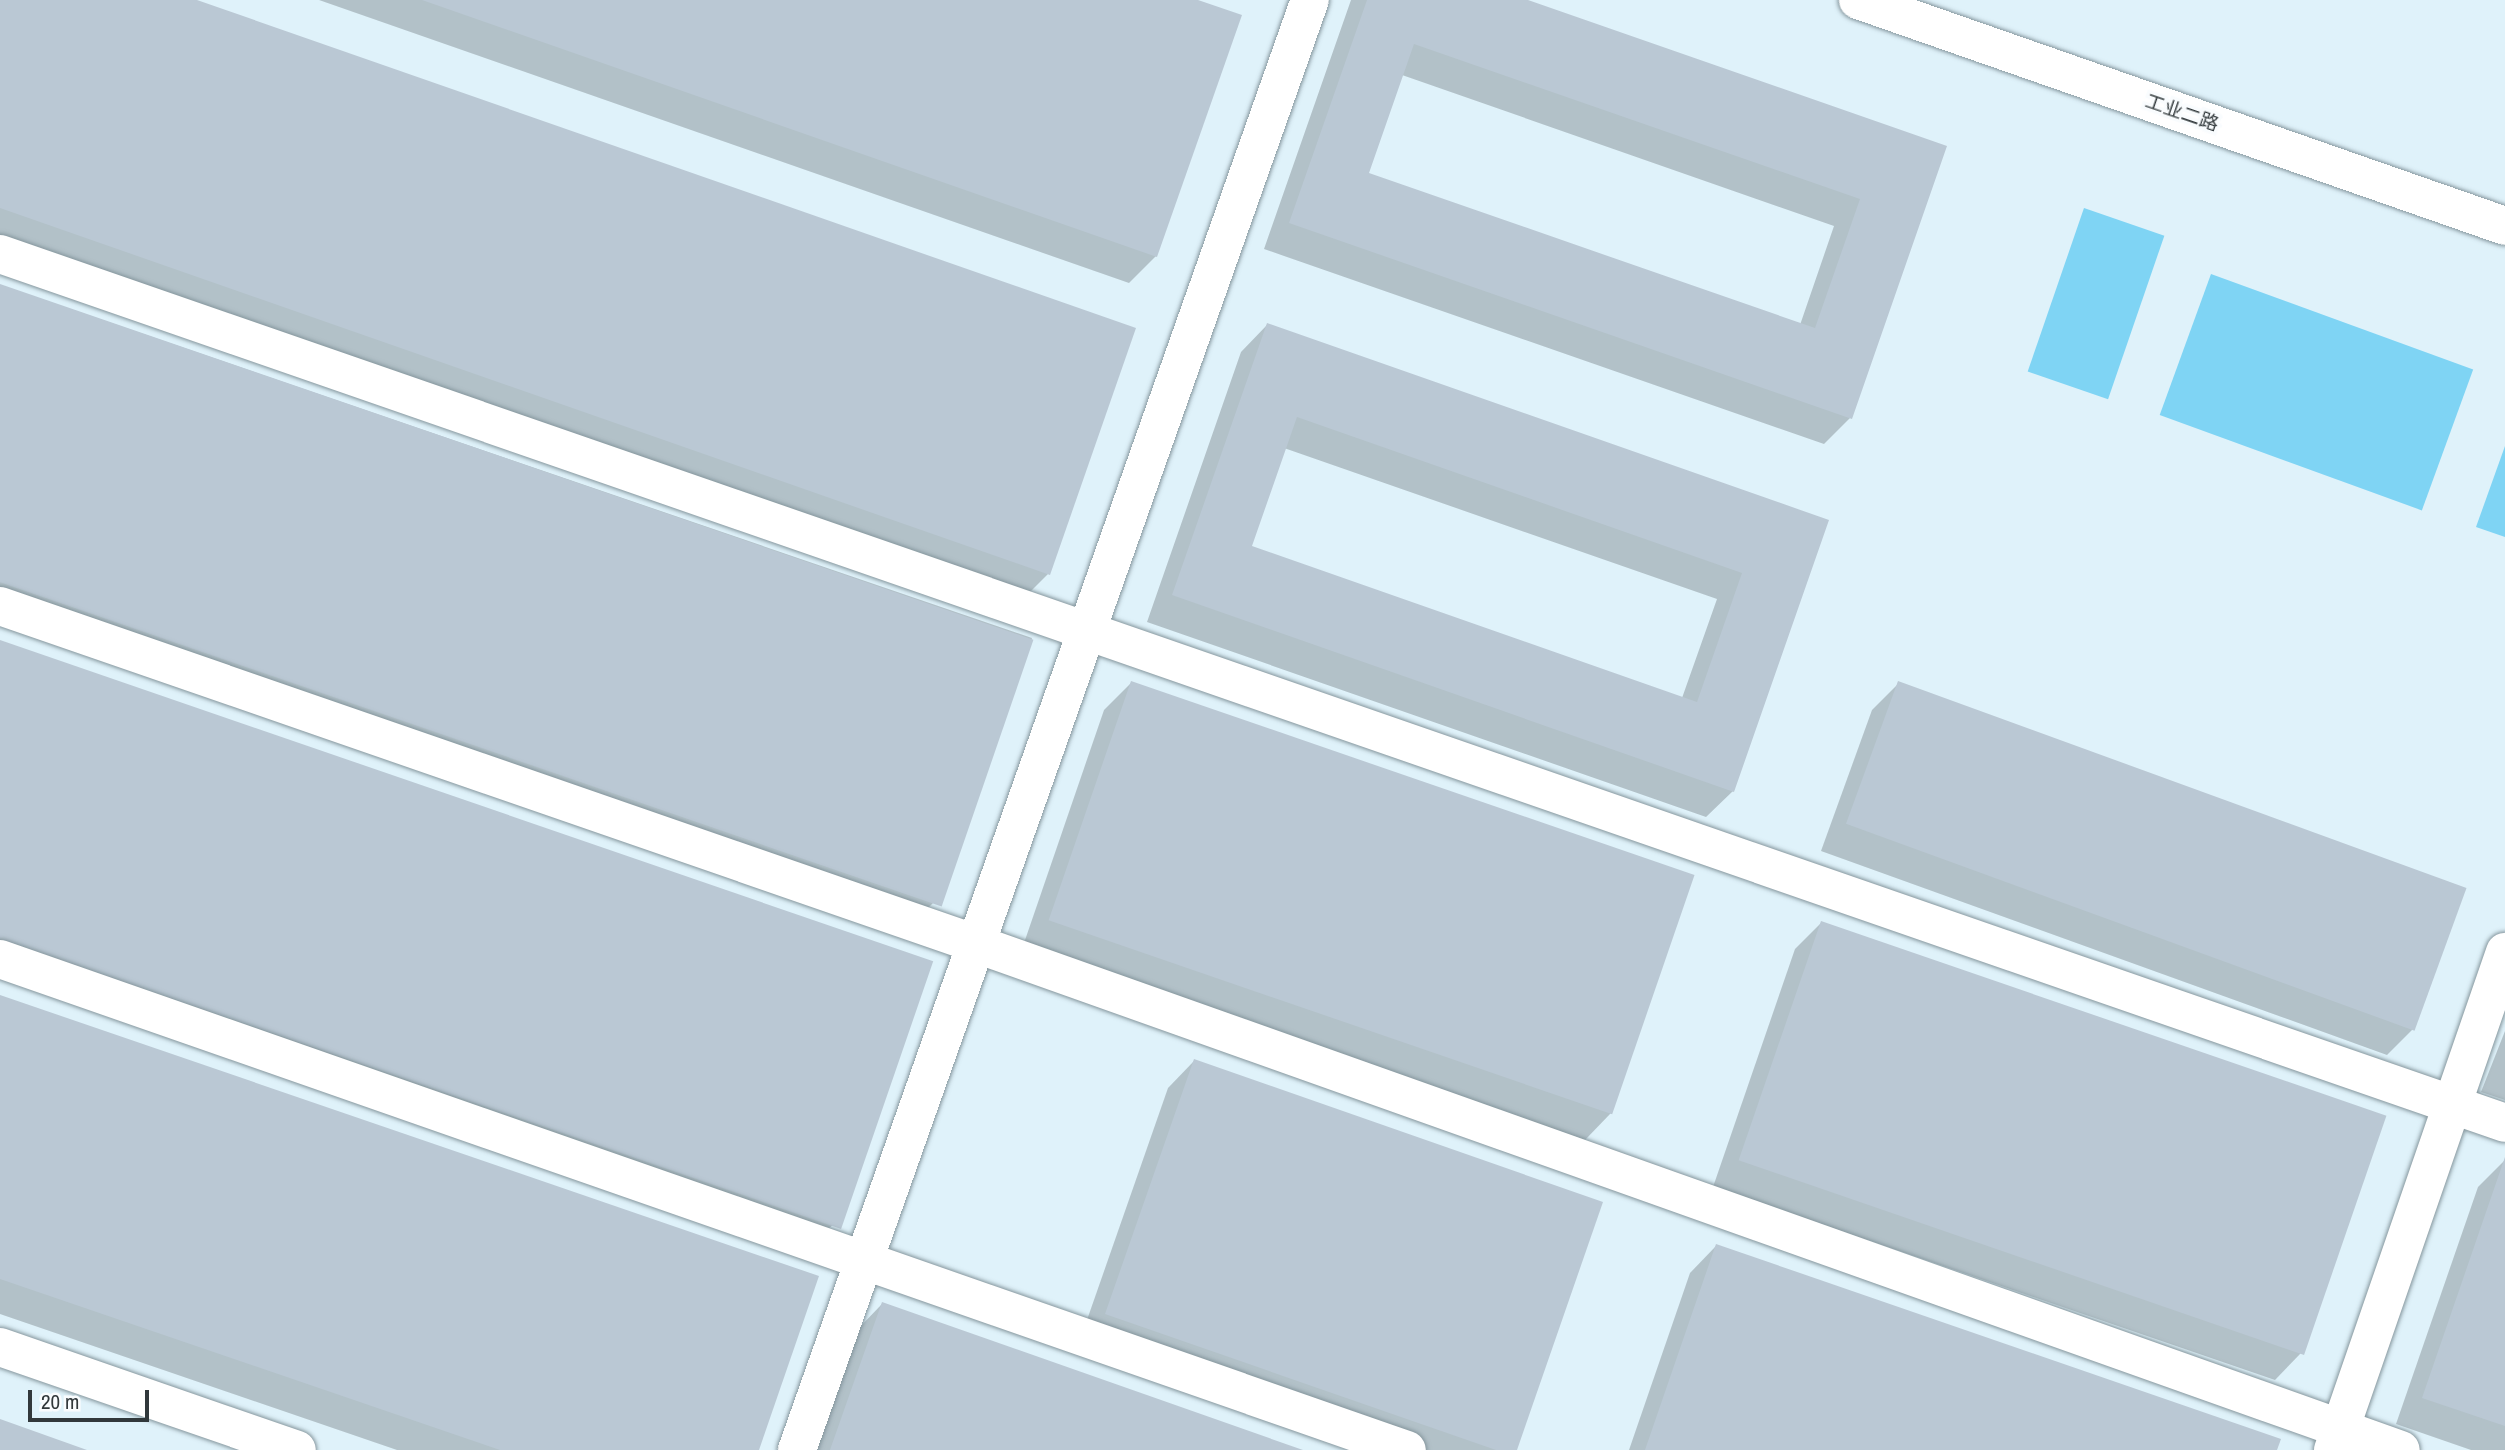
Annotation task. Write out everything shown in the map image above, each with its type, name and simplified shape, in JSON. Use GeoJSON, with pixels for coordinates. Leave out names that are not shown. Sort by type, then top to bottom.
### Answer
{"type":"FeatureCollection","features":[{"type":"Feature","properties":{"kind":"street"},"geometry":{"type":"LineString","coordinates":[[797,1450],[974,943],[1310,0]]}},
{"type":"Feature","properties":{"kind":"street","name":"工业二路"},"geometry":{"type":"LineString","coordinates":[[1858,0],[2505,226]]}},
{"type":"Feature","properties":{"kind":"street"},"geometry":{"type":"LineString","coordinates":[[0,254],[2505,1123]]}},
{"type":"Feature","properties":{"kind":"street"},"geometry":{"type":"LineString","coordinates":[[0,606],[974,943],[2337,1439],[2401,1450]]}},
{"type":"Feature","properties":{"kind":"street"},"geometry":{"type":"LineString","coordinates":[[2337,1439],[2505,952]]}},
{"type":"Feature","properties":{"kind":"street"},"geometry":{"type":"LineString","coordinates":[[0,959],[1407,1450]]}},
{"type":"Feature","properties":{"kind":"street"},"geometry":{"type":"LineString","coordinates":[[0,1347],[297,1450]]}},
{"type":"Feature","properties":{"kind":"shaded area"},"geometry":{"type":"Polygon","coordinates":[[[2084,208],[2164,236],[2108,399],[2028,372],[2084,208]]]}},
{"type":"Feature","properties":{"kind":"shaded area"},"geometry":{"type":"Polygon","coordinates":[[[2211,274],[2473,369],[2422,510],[2160,415],[2211,274]]]}},
{"type":"Feature","properties":{"kind":"shaded area"},"geometry":{"type":"Polygon","coordinates":[[[2505,446],[2505,537],[2476,527],[2505,446]]]}},
{"type":"Feature","properties":{"kind":"building"},"geometry":{"type":"Polygon","coordinates":[[[0,0],[197,0],[1136,328],[1050,575],[0,208],[0,0]]]}},
{"type":"Feature","properties":{"kind":"building"},"geometry":{"type":"Polygon","coordinates":[[[422,0],[1198,0],[1242,15],[1157,257],[422,0]]]}},
{"type":"Feature","properties":{"kind":"building"},"geometry":{"type":"Polygon","coordinates":[[[1367,0],[1528,0],[1947,146],[1852,419],[1289,223],[1367,0]],[[1414,44],[1369,173],[1815,328],[1860,199],[1414,44]]]}},
{"type":"Feature","properties":{"kind":"building"},"geometry":{"type":"Polygon","coordinates":[[[0,284],[1033,640],[942,906],[0,582],[0,284]]]}},
{"type":"Feature","properties":{"kind":"building"},"geometry":{"type":"Polygon","coordinates":[[[1267,323],[1829,520],[1734,792],[1172,595],[1267,323]],[[1297,417],[1252,546],[1697,702],[1742,573],[1297,417]]]}},
{"type":"Feature","properties":{"kind":"building"},"geometry":{"type":"Polygon","coordinates":[[[0,640],[933,961],[841,1229],[0,939],[0,640]]]}},
{"type":"Feature","properties":{"kind":"building"},"geometry":{"type":"Polygon","coordinates":[[[1131,681],[1695,875],[1612,1114],[1049,920],[1131,681]]]}},
{"type":"Feature","properties":{"kind":"building"},"geometry":{"type":"Polygon","coordinates":[[[1898,681],[2467,888],[2415,1031],[1846,824],[1898,681]]]}},
{"type":"Feature","properties":{"kind":"building"},"geometry":{"type":"Polygon","coordinates":[[[1821,921],[2386,1116],[2304,1355],[1739,1160],[1821,921]]]}},
{"type":"Feature","properties":{"kind":"building"},"geometry":{"type":"Polygon","coordinates":[[[0,995],[819,1276],[759,1450],[500,1450],[0,1279],[0,995]]]}},
{"type":"Feature","properties":{"kind":"building"},"geometry":{"type":"Polygon","coordinates":[[[1194,1059],[1603,1202],[1517,1450],[1496,1450],[1105,1314],[1194,1059]]]}},
{"type":"Feature","properties":{"kind":"building"},"geometry":{"type":"Polygon","coordinates":[[[2505,1157],[2505,1426],[2422,1398],[2505,1157]]]}},
{"type":"Feature","properties":{"kind":"building"},"geometry":{"type":"Polygon","coordinates":[[[1716,1244],[2281,1439],[2277,1450],[1645,1450],[1716,1244]]]}},
{"type":"Feature","properties":{"kind":"building"},"geometry":{"type":"Polygon","coordinates":[[[882,1302],[1303,1450],[830,1450],[882,1302]]]}},
{"type":"Feature","properties":{"kind":"building"},"geometry":{"type":"Polygon","coordinates":[[[0,1419],[87,1450],[0,1450],[0,1419]]]}}]}
